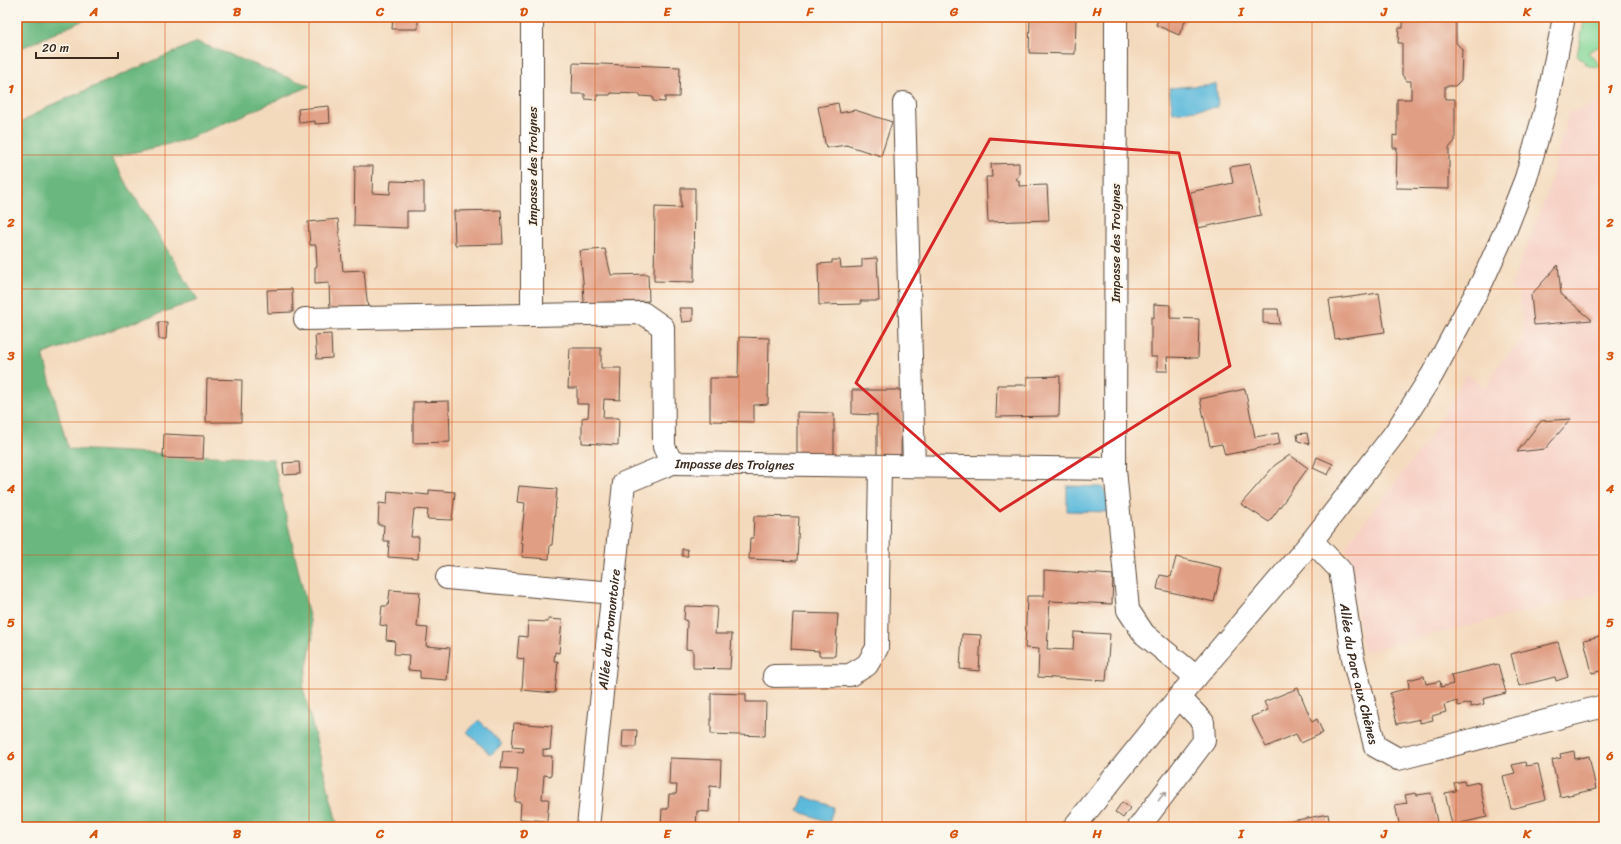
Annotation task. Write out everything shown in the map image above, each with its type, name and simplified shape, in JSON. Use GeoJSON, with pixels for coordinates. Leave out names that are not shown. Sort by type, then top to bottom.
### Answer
{"type":"FeatureCollection","features":[{"type":"Feature","properties":{"kind":"street","name":"Impasse des Troignes"},"geometry":{"type":"LineString","coordinates":[[532,17],[532,315]]}},
{"type":"Feature","properties":{"kind":"street","name":"Impasse des Troignes"},"geometry":{"type":"LineString","coordinates":[[1116,17],[1115,469],[1128,610],[1144,634],[1196,677]]}},
{"type":"Feature","properties":{"kind":"street"},"geometry":{"type":"LineString","coordinates":[[1074,827],[1179,697],[1312,541],[1395,433],[1432,375],[1482,282],[1506,230],[1526,178],[1547,104],[1564,17]]}},
{"type":"Feature","properties":{"kind":"street"},"geometry":{"type":"LineString","coordinates":[[904,103],[914,466]]}},
{"type":"Feature","properties":{"kind":"street","name":"Impasse des Troignes"},"geometry":{"type":"LineString","coordinates":[[305,319],[643,313],[663,327],[664,447],[672,463],[1115,469]]}},
{"type":"Feature","properties":{"kind":"street","name":"Allée du Promontoire"},"geometry":{"type":"LineString","coordinates":[[588,827],[624,483],[672,463]]}},
{"type":"Feature","properties":{"kind":"street"},"geometry":{"type":"LineString","coordinates":[[774,676],[850,675],[867,665],[877,648],[880,466]]}},
{"type":"Feature","properties":{"kind":"street","name":"Allée du Parc aux Chênes"},"geometry":{"type":"LineString","coordinates":[[1312,541],[1340,570],[1353,658],[1375,746],[1398,759],[1604,706]]}},
{"type":"Feature","properties":{"kind":"street"},"geometry":{"type":"LineString","coordinates":[[447,578],[613,593]]}},
{"type":"Feature","properties":{"kind":"street"},"geometry":{"type":"LineString","coordinates":[[1139,827],[1204,741],[1203,722],[1179,697]]}},
{"type":"Feature","properties":{"kind":"highlighted area"},"geometry":{"type":"Polygon","coordinates":[[[990,139],[1179,153],[1230,366],[1000,511],[856,383],[990,139]]]}},
{"type":"Feature","properties":{"kind":"shaded area"},"geometry":{"type":"Polygon","coordinates":[[[1604,101],[1604,592],[1363,652],[1346,545],[1428,440],[1466,374],[1487,388],[1497,366],[1524,338],[1519,293],[1510,289],[1548,192],[1568,113],[1604,101]]]}},
{"type":"Feature","properties":{"kind":"green space"},"geometry":{"type":"Polygon","coordinates":[[[17,17],[91,17],[17,50],[17,17]]]}},
{"type":"Feature","properties":{"kind":"green space"},"geometry":{"type":"Polygon","coordinates":[[[1585,17],[1604,17],[1604,44],[1588,52],[1602,67],[1588,66],[1577,55],[1585,17]]]}},
{"type":"Feature","properties":{"kind":"green space"},"geometry":{"type":"Polygon","coordinates":[[[197,42],[310,86],[185,140],[111,158],[198,300],[43,354],[68,449],[273,459],[313,634],[303,688],[338,827],[17,827],[17,125],[45,108],[197,42]]]}},
{"type":"Feature","properties":{"kind":"water"},"geometry":{"type":"Polygon","coordinates":[[[1216,84],[1218,107],[1173,113],[1169,88],[1216,84]]]}},
{"type":"Feature","properties":{"kind":"water"},"geometry":{"type":"Polygon","coordinates":[[[1067,486],[1102,487],[1111,500],[1111,512],[1067,511],[1067,486]]]}},
{"type":"Feature","properties":{"kind":"water"},"geometry":{"type":"Polygon","coordinates":[[[479,720],[502,744],[491,755],[467,732],[479,720]]]}},
{"type":"Feature","properties":{"kind":"water"},"geometry":{"type":"Polygon","coordinates":[[[804,796],[834,807],[829,822],[798,811],[804,796]]]}},
{"type":"Feature","properties":{"kind":"building"},"geometry":{"type":"Polygon","coordinates":[[[393,17],[418,17],[418,29],[392,29],[393,17]]]}},
{"type":"Feature","properties":{"kind":"building"},"geometry":{"type":"Polygon","coordinates":[[[889,17],[906,17],[906,20],[889,17]]]}},
{"type":"Feature","properties":{"kind":"building"},"geometry":{"type":"Polygon","coordinates":[[[1030,17],[1076,19],[1075,54],[1029,53],[1030,17]]]}},
{"type":"Feature","properties":{"kind":"building"},"geometry":{"type":"Polygon","coordinates":[[[1159,17],[1189,17],[1187,20],[1186,19],[1179,35],[1156,25],[1159,17]]]}},
{"type":"Feature","properties":{"kind":"building"},"geometry":{"type":"Polygon","coordinates":[[[1403,17],[1456,17],[1456,43],[1462,49],[1461,80],[1455,86],[1445,86],[1445,99],[1455,99],[1455,141],[1449,148],[1449,189],[1396,188],[1397,148],[1393,148],[1393,135],[1397,136],[1397,99],[1411,99],[1411,81],[1407,81],[1402,75],[1402,43],[1398,43],[1399,28],[1403,28],[1403,17]]]}},
{"type":"Feature","properties":{"kind":"building"},"geometry":{"type":"Polygon","coordinates":[[[573,63],[680,67],[679,97],[665,97],[665,102],[653,101],[653,97],[640,96],[640,94],[611,93],[610,95],[597,95],[597,100],[585,99],[585,94],[572,94],[573,63]]]}},
{"type":"Feature","properties":{"kind":"building"},"geometry":{"type":"Polygon","coordinates":[[[838,103],[840,113],[855,110],[892,122],[881,156],[846,145],[826,148],[818,107],[838,103]]]}},
{"type":"Feature","properties":{"kind":"building"},"geometry":{"type":"Polygon","coordinates":[[[329,106],[330,123],[315,124],[315,121],[299,123],[298,109],[329,106]]]}},
{"type":"Feature","properties":{"kind":"building"},"geometry":{"type":"Polygon","coordinates":[[[1019,163],[1019,175],[1016,179],[1019,181],[1019,186],[1047,185],[1049,220],[988,222],[986,177],[992,177],[991,164],[1019,163]]]}},
{"type":"Feature","properties":{"kind":"building"},"geometry":{"type":"Polygon","coordinates":[[[1250,164],[1261,215],[1198,228],[1190,192],[1233,183],[1230,167],[1250,164]]]}},
{"type":"Feature","properties":{"kind":"building"},"geometry":{"type":"Polygon","coordinates":[[[355,166],[373,166],[372,193],[390,194],[391,181],[424,182],[424,211],[407,211],[407,228],[354,226],[355,166]]]}},
{"type":"Feature","properties":{"kind":"building"},"geometry":{"type":"Polygon","coordinates":[[[681,188],[695,188],[694,282],[654,281],[655,207],[681,208],[681,188]]]}},
{"type":"Feature","properties":{"kind":"building"},"geometry":{"type":"Polygon","coordinates":[[[501,210],[503,244],[455,245],[454,211],[501,210]]]}},
{"type":"Feature","properties":{"kind":"building"},"geometry":{"type":"Polygon","coordinates":[[[338,219],[343,271],[364,270],[368,310],[330,311],[329,283],[315,284],[315,267],[317,266],[316,245],[310,245],[308,222],[338,219]]]}},
{"type":"Feature","properties":{"kind":"building"},"geometry":{"type":"Polygon","coordinates":[[[605,249],[611,275],[648,274],[649,301],[584,303],[580,251],[605,249]]]}},
{"type":"Feature","properties":{"kind":"building"},"geometry":{"type":"Polygon","coordinates":[[[877,258],[879,301],[860,301],[861,304],[819,305],[818,264],[832,263],[832,260],[840,260],[841,268],[862,267],[862,259],[877,258]]]}},
{"type":"Feature","properties":{"kind":"building"},"geometry":{"type":"Polygon","coordinates":[[[1558,265],[1561,294],[1592,320],[1534,325],[1531,295],[1558,265]]]}},
{"type":"Feature","properties":{"kind":"building"},"geometry":{"type":"Polygon","coordinates":[[[292,289],[293,312],[268,313],[267,290],[292,289]]]}},
{"type":"Feature","properties":{"kind":"building"},"geometry":{"type":"Polygon","coordinates":[[[1379,293],[1385,332],[1335,339],[1329,300],[1379,293]]]}},
{"type":"Feature","properties":{"kind":"building"},"geometry":{"type":"Polygon","coordinates":[[[1154,304],[1170,305],[1170,318],[1199,319],[1198,358],[1167,357],[1168,371],[1157,371],[1157,357],[1151,357],[1151,317],[1154,318],[1154,304]]]}},
{"type":"Feature","properties":{"kind":"building"},"geometry":{"type":"Polygon","coordinates":[[[679,308],[693,308],[693,321],[682,322],[679,308]]]}},
{"type":"Feature","properties":{"kind":"building"},"geometry":{"type":"Polygon","coordinates":[[[1263,309],[1278,309],[1280,324],[1263,323],[1263,309]]]}},
{"type":"Feature","properties":{"kind":"building"},"geometry":{"type":"Polygon","coordinates":[[[158,322],[167,322],[166,339],[159,339],[158,322]]]}},
{"type":"Feature","properties":{"kind":"building"},"geometry":{"type":"Polygon","coordinates":[[[1601,326],[1604,326],[1604,346],[1603,346],[1601,326]]]}},
{"type":"Feature","properties":{"kind":"building"},"geometry":{"type":"Polygon","coordinates":[[[331,334],[332,358],[317,359],[315,335],[331,334]]]}},
{"type":"Feature","properties":{"kind":"building"},"geometry":{"type":"Polygon","coordinates":[[[739,337],[769,338],[768,404],[754,405],[754,422],[710,421],[710,378],[738,378],[739,337]]]}},
{"type":"Feature","properties":{"kind":"building"},"geometry":{"type":"Polygon","coordinates":[[[570,348],[601,348],[601,368],[621,368],[620,400],[604,399],[603,418],[619,418],[618,445],[582,443],[582,418],[588,417],[589,404],[577,404],[577,388],[568,388],[570,348]]]}},
{"type":"Feature","properties":{"kind":"building"},"geometry":{"type":"Polygon","coordinates":[[[1060,376],[1059,416],[996,417],[997,385],[1027,385],[1027,377],[1060,376]]]}},
{"type":"Feature","properties":{"kind":"building"},"geometry":{"type":"Polygon","coordinates":[[[207,379],[242,380],[241,422],[206,422],[207,379]]]}},
{"type":"Feature","properties":{"kind":"building"},"geometry":{"type":"Polygon","coordinates":[[[1245,389],[1255,437],[1278,433],[1280,444],[1225,455],[1222,444],[1210,446],[1200,399],[1245,389]]]}},
{"type":"Feature","properties":{"kind":"building"},"geometry":{"type":"Polygon","coordinates":[[[852,390],[902,390],[901,458],[877,458],[877,415],[852,414],[852,390]]]}},
{"type":"Feature","properties":{"kind":"building"},"geometry":{"type":"Polygon","coordinates":[[[449,401],[450,442],[413,443],[413,402],[449,401]]]}},
{"type":"Feature","properties":{"kind":"building"},"geometry":{"type":"Polygon","coordinates":[[[797,412],[834,413],[834,458],[797,456],[797,412]]]}},
{"type":"Feature","properties":{"kind":"building"},"geometry":{"type":"Polygon","coordinates":[[[1571,419],[1545,449],[1517,452],[1541,421],[1571,419]]]}},
{"type":"Feature","properties":{"kind":"building"},"geometry":{"type":"Polygon","coordinates":[[[1307,433],[1309,444],[1298,441],[1297,434],[1307,433]]]}},
{"type":"Feature","properties":{"kind":"building"},"geometry":{"type":"Polygon","coordinates":[[[164,434],[204,436],[203,459],[163,458],[164,434]]]}},
{"type":"Feature","properties":{"kind":"building"},"geometry":{"type":"Polygon","coordinates":[[[1290,455],[1308,468],[1269,522],[1241,504],[1275,465],[1290,455]]]}},
{"type":"Feature","properties":{"kind":"building"},"geometry":{"type":"Polygon","coordinates":[[[1317,457],[1333,464],[1328,475],[1313,468],[1317,457]]]}},
{"type":"Feature","properties":{"kind":"building"},"geometry":{"type":"Polygon","coordinates":[[[299,462],[300,474],[284,475],[283,463],[299,462]]]}},
{"type":"Feature","properties":{"kind":"building"},"geometry":{"type":"Polygon","coordinates":[[[519,486],[557,489],[552,545],[550,545],[549,559],[522,557],[523,543],[521,542],[525,503],[517,502],[519,486]]]}},
{"type":"Feature","properties":{"kind":"building"},"geometry":{"type":"Polygon","coordinates":[[[429,490],[455,492],[452,520],[427,519],[428,510],[414,509],[411,537],[419,537],[418,559],[388,557],[389,541],[383,541],[384,525],[378,525],[379,503],[387,504],[388,491],[429,495],[429,490]]]}},
{"type":"Feature","properties":{"kind":"building"},"geometry":{"type":"Polygon","coordinates":[[[754,516],[799,517],[797,561],[749,559],[750,538],[753,538],[754,516]]]}},
{"type":"Feature","properties":{"kind":"building"},"geometry":{"type":"Polygon","coordinates":[[[682,549],[687,549],[688,556],[682,556],[682,549]]]}},
{"type":"Feature","properties":{"kind":"building"},"geometry":{"type":"Polygon","coordinates":[[[1176,557],[1222,568],[1214,602],[1157,589],[1160,575],[1171,577],[1176,557]]]}},
{"type":"Feature","properties":{"kind":"building"},"geometry":{"type":"Polygon","coordinates":[[[1044,570],[1113,575],[1112,604],[1050,601],[1047,649],[1073,650],[1074,632],[1110,634],[1106,681],[1038,677],[1039,649],[1025,648],[1027,596],[1044,596],[1044,570]]]}},
{"type":"Feature","properties":{"kind":"building"},"geometry":{"type":"Polygon","coordinates":[[[390,590],[420,592],[417,627],[428,628],[426,646],[450,648],[447,680],[420,678],[420,671],[408,670],[409,655],[394,654],[395,641],[386,640],[387,626],[380,625],[382,606],[388,606],[390,590]]]}},
{"type":"Feature","properties":{"kind":"building"},"geometry":{"type":"Polygon","coordinates":[[[685,606],[717,607],[715,634],[732,634],[730,669],[693,668],[693,650],[686,649],[687,621],[684,620],[685,606]]]}},
{"type":"Feature","properties":{"kind":"building"},"geometry":{"type":"Polygon","coordinates":[[[793,613],[838,614],[835,656],[819,656],[819,651],[791,649],[793,613]]]}},
{"type":"Feature","properties":{"kind":"building"},"geometry":{"type":"Polygon","coordinates":[[[548,619],[562,620],[559,653],[555,652],[554,661],[558,661],[555,693],[522,690],[524,659],[517,658],[519,636],[527,637],[528,621],[548,622],[548,619]]]}},
{"type":"Feature","properties":{"kind":"building"},"geometry":{"type":"Polygon","coordinates":[[[962,634],[981,635],[979,671],[960,669],[962,634]]]}},
{"type":"Feature","properties":{"kind":"building"},"geometry":{"type":"Polygon","coordinates":[[[1604,635],[1604,670],[1592,673],[1584,640],[1604,635]]]}},
{"type":"Feature","properties":{"kind":"building"},"geometry":{"type":"Polygon","coordinates":[[[1558,642],[1568,677],[1556,681],[1555,677],[1519,686],[1511,654],[1558,642]]]}},
{"type":"Feature","properties":{"kind":"building"},"geometry":{"type":"Polygon","coordinates":[[[1498,664],[1506,693],[1483,699],[1484,704],[1471,707],[1470,703],[1458,706],[1457,701],[1444,705],[1446,712],[1432,716],[1433,720],[1420,723],[1420,719],[1397,724],[1390,693],[1409,688],[1408,680],[1424,676],[1426,684],[1440,681],[1441,687],[1453,684],[1451,675],[1498,664]]]}},
{"type":"Feature","properties":{"kind":"building"},"geometry":{"type":"Polygon","coordinates":[[[1298,688],[1312,722],[1317,719],[1323,733],[1301,743],[1296,734],[1266,747],[1251,717],[1268,710],[1264,702],[1298,688]]]}},
{"type":"Feature","properties":{"kind":"building"},"geometry":{"type":"Polygon","coordinates":[[[711,693],[746,694],[746,702],[766,702],[765,736],[711,734],[711,693]]]}},
{"type":"Feature","properties":{"kind":"building"},"geometry":{"type":"Polygon","coordinates":[[[514,723],[552,726],[550,750],[543,749],[543,756],[552,756],[551,776],[544,775],[542,799],[549,799],[547,821],[520,819],[521,802],[515,802],[518,769],[501,768],[503,751],[523,752],[524,748],[512,747],[514,723]]]}},
{"type":"Feature","properties":{"kind":"building"},"geometry":{"type":"Polygon","coordinates":[[[623,730],[637,730],[636,747],[622,747],[623,730]]]}},
{"type":"Feature","properties":{"kind":"building"},"geometry":{"type":"Polygon","coordinates":[[[1574,751],[1575,759],[1589,756],[1596,789],[1560,797],[1552,760],[1561,758],[1560,754],[1574,751]]]}},
{"type":"Feature","properties":{"kind":"building"},"geometry":{"type":"Polygon","coordinates":[[[670,758],[721,760],[720,787],[710,786],[709,812],[697,811],[696,827],[661,827],[662,809],[668,809],[669,794],[676,794],[677,785],[669,785],[670,758]]]}},
{"type":"Feature","properties":{"kind":"building"},"geometry":{"type":"Polygon","coordinates":[[[1525,762],[1526,766],[1538,764],[1546,800],[1511,809],[1503,776],[1515,773],[1512,765],[1525,762]]]}},
{"type":"Feature","properties":{"kind":"building"},"geometry":{"type":"Polygon","coordinates":[[[1464,781],[1465,785],[1479,782],[1487,817],[1452,825],[1445,793],[1456,791],[1454,783],[1464,781]]]}},
{"type":"Feature","properties":{"kind":"building"},"geometry":{"type":"Polygon","coordinates":[[[1416,793],[1417,795],[1431,793],[1438,827],[1400,827],[1395,805],[1407,803],[1405,795],[1416,793]]]}},
{"type":"Feature","properties":{"kind":"building"},"geometry":{"type":"Polygon","coordinates":[[[1122,802],[1130,808],[1123,818],[1115,812],[1122,802]]]}},
{"type":"Feature","properties":{"kind":"building"},"geometry":{"type":"Polygon","coordinates":[[[1328,814],[1330,827],[1288,827],[1287,822],[1328,814]]]}}]}
